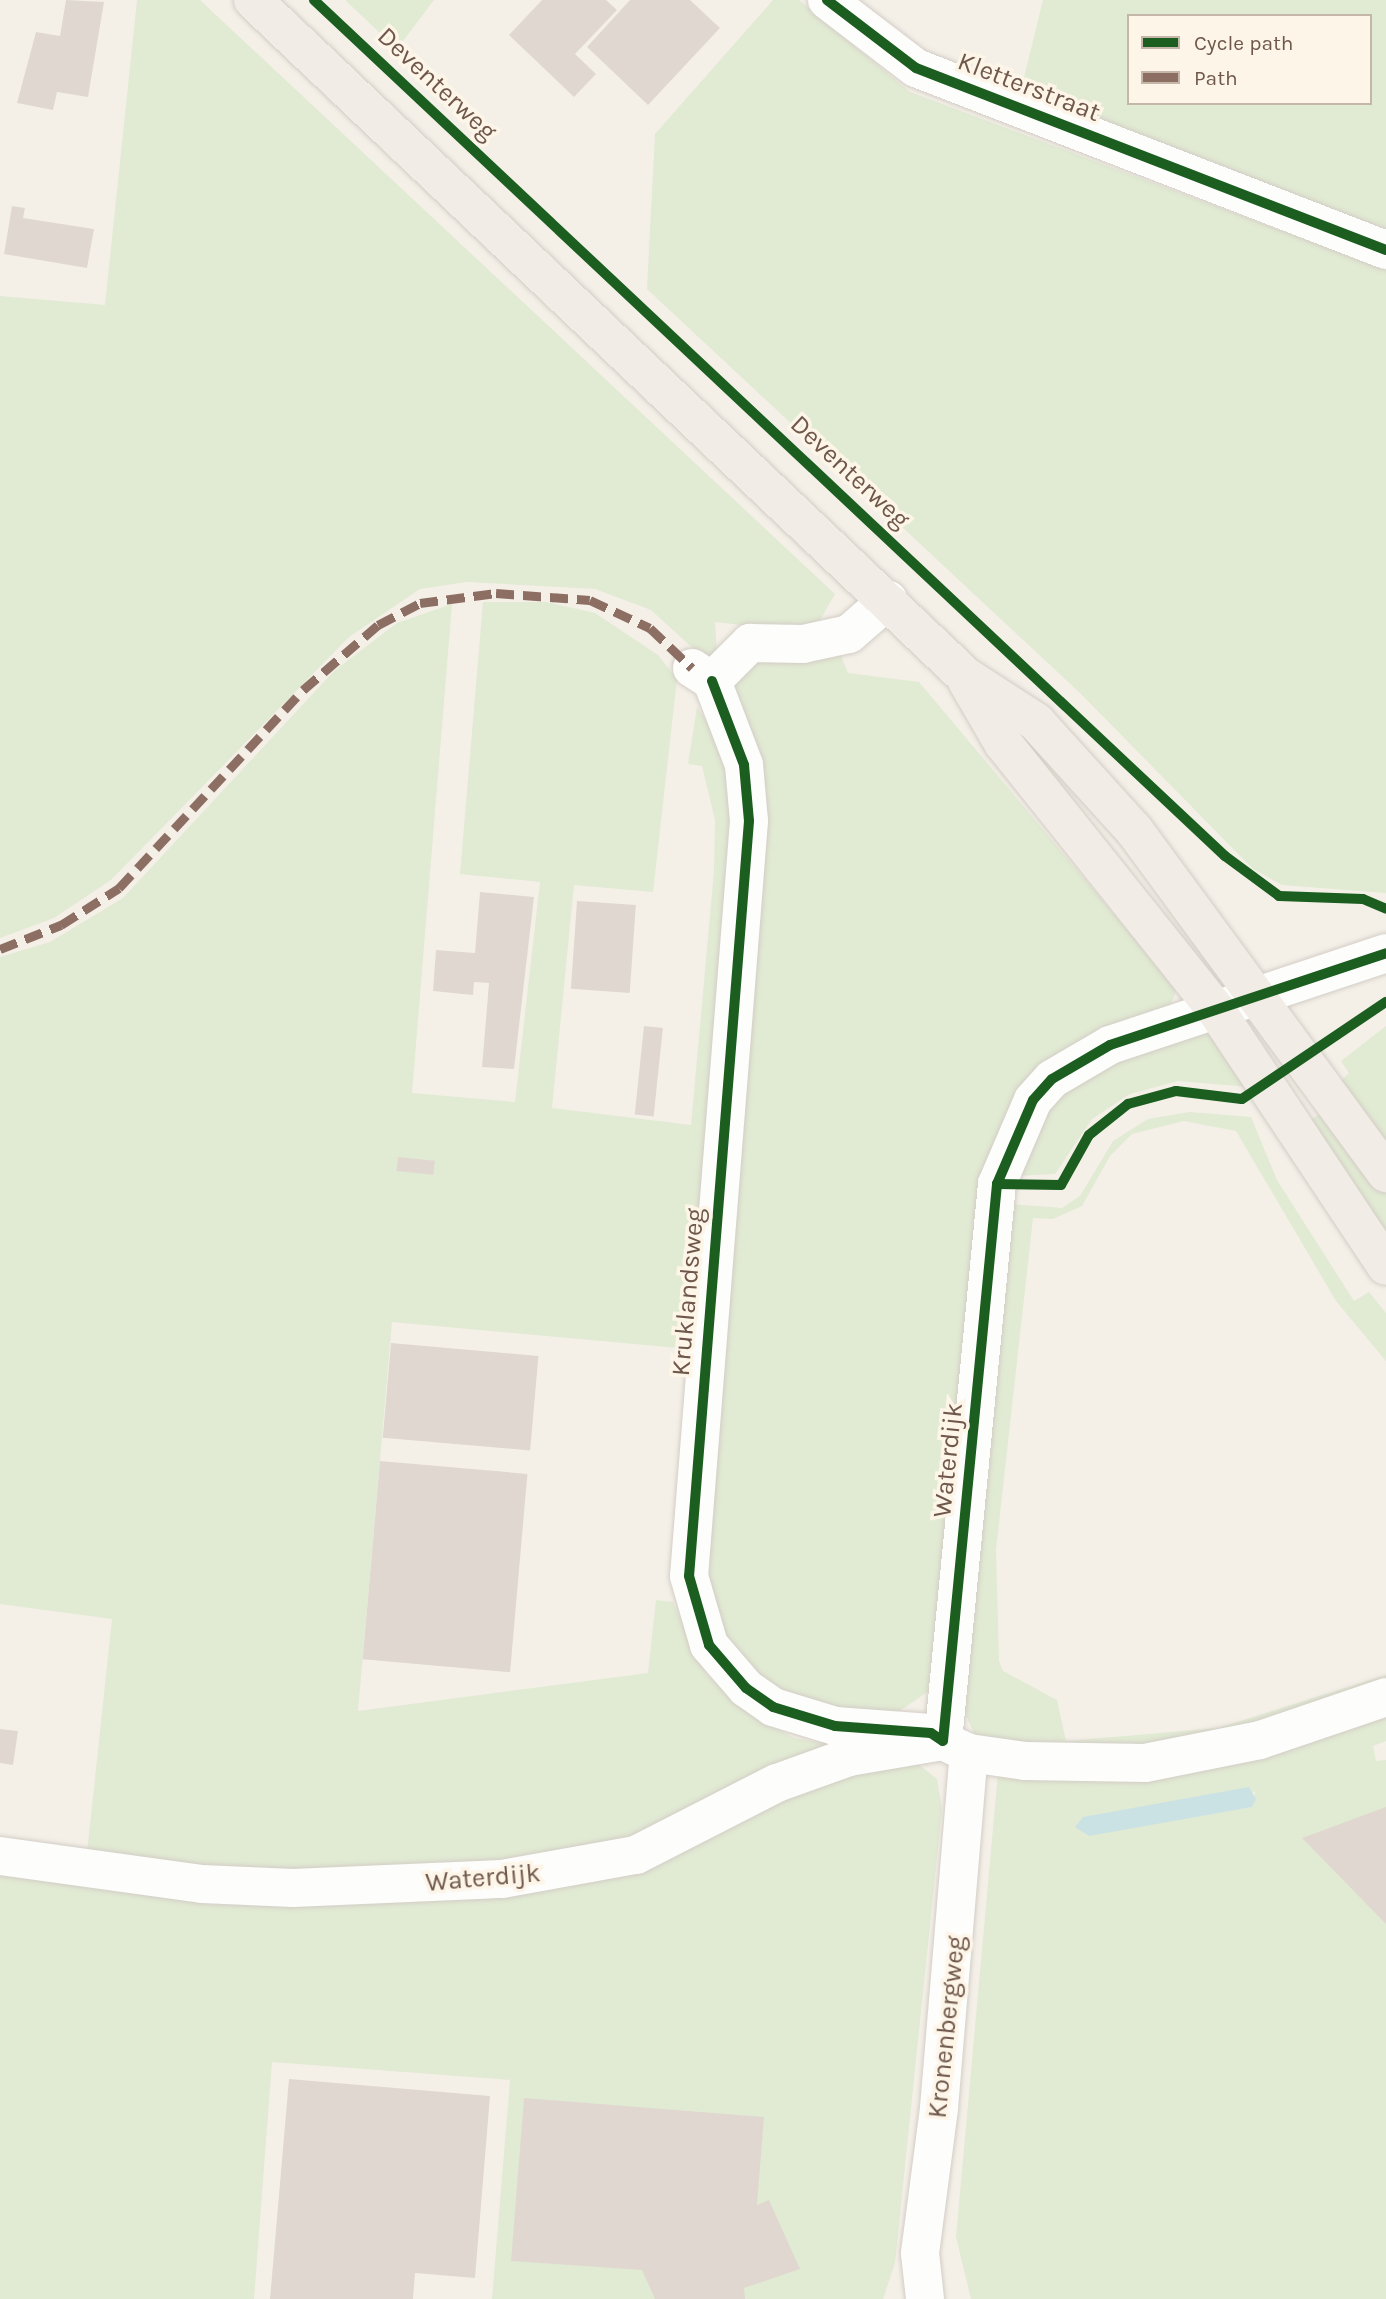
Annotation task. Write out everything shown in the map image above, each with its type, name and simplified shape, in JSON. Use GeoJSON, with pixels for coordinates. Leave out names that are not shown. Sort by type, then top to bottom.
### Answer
{"type":"FeatureCollection","features":[{"type":"Feature","properties":{"kind":"main road"},"geometry":{"type":"LineString","coordinates":[[253,0],[965,676],[1037,722],[1103,793],[1259,996],[1386,1173]]}},
{"type":"Feature","properties":{"kind":"main road"},"geometry":{"type":"LineString","coordinates":[[965,676],[1003,743],[1216,1010],[1386,1266]]}},
{"type":"Feature","properties":{"kind":"street","name":"Kletterstraat"},"geometry":{"type":"LineString","coordinates":[[827,0],[916,68],[1386,250]]}},
{"type":"Feature","properties":{"kind":"street","name":"Kruklandsweg"},"geometry":{"type":"LineString","coordinates":[[888,600],[849,634],[739,648],[702,674],[744,765],[749,821],[690,1538],[692,1599],[724,1666],[773,1707],[835,1726],[931,1733],[956,1747]]}},
{"type":"Feature","properties":{"kind":"street","name":"Waterdijk"},"geometry":{"type":"LineString","coordinates":[[956,1747],[997,1184],[1006,1155],[1033,1100],[1052,1079],[1110,1045],[1386,953]]}},
{"type":"Feature","properties":{"kind":"street","name":"Waterdijk"},"geometry":{"type":"LineString","coordinates":[[0,1856],[228,1885],[502,1879],[636,1855],[828,1762],[956,1747],[1102,1764],[1179,1759],[1260,1741],[1386,1697]]}},
{"type":"Feature","properties":{"kind":"street","name":"Kronenbergweg"},"geometry":{"type":"LineString","coordinates":[[925,2299],[920,2253],[939,2108],[956,1747]]}},
{"type":"Feature","properties":{"kind":"green space"},"geometry":{"type":"Polygon","coordinates":[[[137,0],[200,0],[835,594],[819,622],[797,631],[715,622],[717,657],[709,663],[651,610],[595,589],[467,582],[420,589],[349,637],[111,880],[54,918],[0,938],[0,296],[105,305],[137,0]]]}},
{"type":"Feature","properties":{"kind":"green space"},"geometry":{"type":"Polygon","coordinates":[[[345,0],[434,0],[397,49],[345,0]]]}},
{"type":"Feature","properties":{"kind":"green space"},"geometry":{"type":"Polygon","coordinates":[[[773,0],[799,0],[910,92],[1386,270],[1386,893],[1282,885],[1253,869],[1080,693],[647,289],[655,134],[773,0]]]}},
{"type":"Feature","properties":{"kind":"green space"},"geometry":{"type":"Polygon","coordinates":[[[1043,0],[1386,0],[1386,230],[1021,90],[1043,0]]]}},
{"type":"Feature","properties":{"kind":"green space"},"geometry":{"type":"Polygon","coordinates":[[[483,602],[546,602],[595,613],[658,655],[677,679],[653,892],[574,885],[552,1108],[691,1125],[714,871],[715,820],[702,766],[688,764],[697,707],[719,740],[733,791],[690,1349],[392,1322],[358,1711],[648,1673],[656,1600],[673,1602],[706,1674],[748,1713],[794,1738],[839,1746],[631,1847],[340,1879],[87,1853],[112,1619],[0,1604],[0,957],[50,942],[123,898],[334,671],[397,623],[452,604],[412,1093],[515,1102],[540,882],[460,874],[483,602]]]}},
{"type":"Feature","properties":{"kind":"green space"},"geometry":{"type":"Polygon","coordinates":[[[751,655],[811,661],[841,656],[848,673],[919,682],[1177,989],[1170,1006],[1017,1104],[929,1691],[898,1712],[837,1708],[782,1691],[758,1676],[726,1636],[707,1575],[753,990],[731,689],[751,655]]]}},
{"type":"Feature","properties":{"kind":"green space"},"geometry":{"type":"Polygon","coordinates":[[[1386,1026],[1386,1145],[1339,1083],[1349,1073],[1341,1061],[1386,1026]]]}},
{"type":"Feature","properties":{"kind":"green space"},"geometry":{"type":"Polygon","coordinates":[[[1207,1031],[1249,1087],[1178,1081],[1130,1094],[1092,1119],[1055,1174],[1016,1176],[1021,1153],[1060,1094],[1098,1066],[1207,1031]]]}},
{"type":"Feature","properties":{"kind":"green space"},"geometry":{"type":"Polygon","coordinates":[[[1325,1110],[1386,1191],[1386,1244],[1307,1123],[1325,1110]]]}},
{"type":"Feature","properties":{"kind":"green space"},"geometry":{"type":"Polygon","coordinates":[[[1190,1112],[1251,1117],[1277,1180],[1354,1301],[1369,1292],[1386,1313],[1386,1361],[1336,1301],[1236,1131],[1184,1121],[1132,1134],[1110,1156],[1082,1206],[1053,1219],[1033,1218],[996,1550],[999,1661],[1003,1671],[1057,1700],[1066,1741],[1218,1728],[1386,1675],[1386,1688],[1280,1726],[1113,1756],[975,1735],[962,1707],[1011,1204],[1062,1208],[1080,1196],[1113,1141],[1148,1119],[1190,1112]]]}},
{"type":"Feature","properties":{"kind":"green space"},"geometry":{"type":"Polygon","coordinates":[[[1386,1706],[1386,1741],[1373,1746],[1376,1761],[1386,1760],[1386,2299],[971,2299],[956,2237],[998,1773],[1386,1706]],[[1255,1792],[1082,1836],[1251,1807],[1255,1792]]]}},
{"type":"Feature","properties":{"kind":"green space"},"geometry":{"type":"Polygon","coordinates":[[[913,1760],[937,1779],[942,1809],[895,2263],[883,2299],[492,2299],[510,2080],[272,2062],[254,2299],[0,2299],[0,1864],[542,1885],[802,1780],[913,1760]]]}},
{"type":"Feature","properties":{"kind":"water"},"geometry":{"type":"Polygon","coordinates":[[[1249,1787],[1256,1799],[1252,1807],[1089,1836],[1075,1827],[1083,1817],[1249,1787]]]}},
{"type":"Feature","properties":{"kind":"building"},"geometry":{"type":"Polygon","coordinates":[[[66,0],[104,2],[88,97],[57,92],[53,110],[17,103],[36,32],[60,36],[66,0]]]}},
{"type":"Feature","properties":{"kind":"building"},"geometry":{"type":"Polygon","coordinates":[[[542,0],[606,0],[617,10],[575,54],[596,74],[574,97],[509,35],[542,0]]]}},
{"type":"Feature","properties":{"kind":"building"},"geometry":{"type":"Polygon","coordinates":[[[630,0],[690,0],[720,28],[648,105],[587,47],[630,0]]]}},
{"type":"Feature","properties":{"kind":"building"},"geometry":{"type":"Polygon","coordinates":[[[12,206],[25,208],[23,218],[94,229],[87,268],[4,254],[12,206]]]}},
{"type":"Feature","properties":{"kind":"building"},"geometry":{"type":"Polygon","coordinates":[[[480,892],[534,897],[514,1069],[482,1067],[489,983],[474,982],[473,995],[433,991],[436,950],[475,953],[480,892]]]}},
{"type":"Feature","properties":{"kind":"building"},"geometry":{"type":"Polygon","coordinates":[[[577,901],[636,905],[630,993],[571,989],[577,901]]]}},
{"type":"Feature","properties":{"kind":"building"},"geometry":{"type":"Polygon","coordinates":[[[644,1026],[663,1028],[654,1116],[635,1115],[644,1026]]]}},
{"type":"Feature","properties":{"kind":"building"},"geometry":{"type":"Polygon","coordinates":[[[398,1157],[435,1161],[433,1175],[397,1171],[398,1157]]]}},
{"type":"Feature","properties":{"kind":"building"},"geometry":{"type":"Polygon","coordinates":[[[391,1343],[538,1356],[530,1451],[383,1438],[391,1343]]]}},
{"type":"Feature","properties":{"kind":"building"},"geometry":{"type":"Polygon","coordinates":[[[380,1461],[527,1474],[510,1672],[363,1659],[380,1461]]]}},
{"type":"Feature","properties":{"kind":"building"},"geometry":{"type":"Polygon","coordinates":[[[0,1729],[18,1731],[13,1765],[0,1763],[0,1729]]]}},
{"type":"Feature","properties":{"kind":"building"},"geometry":{"type":"Polygon","coordinates":[[[1386,1807],[1386,1924],[1302,1838],[1386,1807]]]}},
{"type":"Feature","properties":{"kind":"building"},"geometry":{"type":"Polygon","coordinates":[[[289,2079],[490,2096],[475,2278],[415,2273],[413,2299],[270,2299],[289,2079]]]}},
{"type":"Feature","properties":{"kind":"building"},"geometry":{"type":"Polygon","coordinates":[[[524,2098],[764,2117],[757,2205],[769,2200],[800,2269],[744,2288],[745,2299],[655,2299],[642,2270],[511,2261],[524,2098]]]}},
{"type":"Feature","properties":{"kind":"marked path"},"geometry":{"type":"LineString","coordinates":[[0,949],[61,925],[119,888],[303,690],[378,625],[420,603],[496,593],[590,600],[650,628],[692,668]]}},
{"type":"Feature","properties":{"kind":"cycle path","name":"Deventerweg"},"geometry":{"type":"LineString","coordinates":[[314,0],[1225,856],[1279,896],[1363,899],[1386,909]]}},
{"type":"Feature","properties":{"kind":"cycle path"},"geometry":{"type":"LineString","coordinates":[[827,0],[916,68],[1386,250]]}},
{"type":"Feature","properties":{"kind":"cycle path"},"geometry":{"type":"LineString","coordinates":[[712,681],[744,765],[749,821],[689,1576],[709,1645],[746,1688],[773,1707],[835,1726],[931,1733],[943,1741],[997,1184],[1033,1100],[1052,1079],[1110,1045],[1386,953]]}},
{"type":"Feature","properties":{"kind":"cycle path"},"geometry":{"type":"LineString","coordinates":[[997,1184],[1061,1185],[1089,1135],[1128,1104],[1176,1091],[1242,1099],[1386,1002]]}}]}
